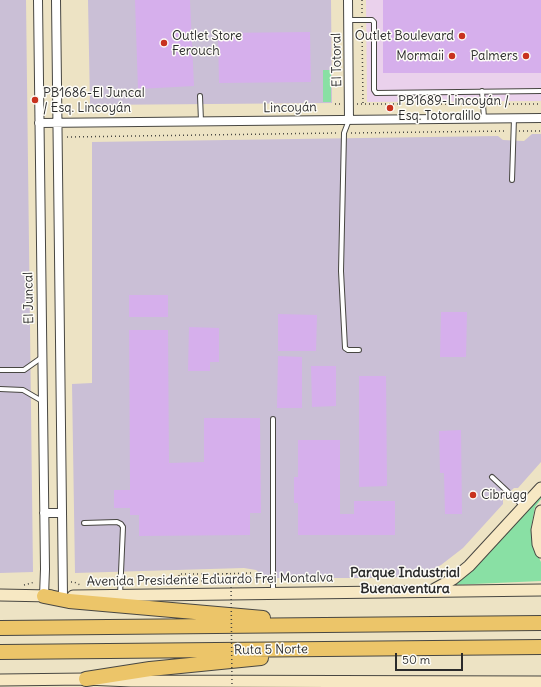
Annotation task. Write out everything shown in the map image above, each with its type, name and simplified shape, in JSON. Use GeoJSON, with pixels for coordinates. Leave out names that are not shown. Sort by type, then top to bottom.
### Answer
{"type":"FeatureCollection","features":[{"type":"Feature","properties":{"kind":"highway"},"geometry":{"type":"LineString","coordinates":[[44,596],[69,601],[333,625]]}},
{"type":"Feature","properties":{"kind":"highway","name":"Ruta 5 Norte"},"geometry":{"type":"LineString","coordinates":[[0,628],[541,623]]}},
{"type":"Feature","properties":{"kind":"highway","name":"Ruta 5 Norte"},"geometry":{"type":"LineString","coordinates":[[0,652],[541,647]]}},
{"type":"Feature","properties":{"kind":"highway"},"geometry":{"type":"LineString","coordinates":[[86,683],[150,669],[355,649]]}},
{"type":"Feature","properties":{"kind":"main road"},"geometry":{"type":"LineString","coordinates":[[431,591],[448,583],[464,571],[541,488]]}},
{"type":"Feature","properties":{"kind":"main road"},"geometry":{"type":"LineString","coordinates":[[541,511],[537,530],[538,544],[541,552]]}},
{"type":"Feature","properties":{"kind":"main road","name":"Avenida Presidente Eduardo Frei Montalva"},"geometry":{"type":"LineString","coordinates":[[0,596],[541,590]]}},
{"type":"Feature","properties":{"kind":"main road"},"geometry":{"type":"LineString","coordinates":[[0,680],[66,683],[131,681],[254,684],[541,682]]}},
{"type":"Feature","properties":{"kind":"main road"},"geometry":{"type":"LineString","coordinates":[[461,682],[474,687]]}},
{"type":"Feature","properties":{"kind":"street","name":"El Juncal"},"geometry":{"type":"LineString","coordinates":[[38,0],[45,569],[44,596]]}},
{"type":"Feature","properties":{"kind":"street"},"geometry":{"type":"LineString","coordinates":[[56,0],[62,596]]}},
{"type":"Feature","properties":{"kind":"street","name":"El Totoral"},"geometry":{"type":"LineString","coordinates":[[348,0],[349,120]]}},
{"type":"Feature","properties":{"kind":"street","name":"Lincoyán"},"geometry":{"type":"LineString","coordinates":[[39,123],[541,118]]}},
{"type":"Feature","properties":{"kind":"street"},"geometry":{"type":"LineString","coordinates":[[44,513],[62,513]]}},
{"type":"Feature","properties":{"kind":"lane"},"geometry":{"type":"LineString","coordinates":[[348,20],[362,19],[372,20],[374,22],[374,90],[376,93],[541,91]]}},
{"type":"Feature","properties":{"kind":"lane"},"geometry":{"type":"LineString","coordinates":[[482,91],[484,118]]}},
{"type":"Feature","properties":{"kind":"lane"},"geometry":{"type":"LineString","coordinates":[[200,96],[201,121]]}},
{"type":"Feature","properties":{"kind":"lane"},"geometry":{"type":"LineString","coordinates":[[512,180],[514,118]]}},
{"type":"Feature","properties":{"kind":"lane"},"geometry":{"type":"LineString","coordinates":[[349,120],[344,133],[341,271],[345,348],[348,350],[359,350]]}},
{"type":"Feature","properties":{"kind":"lane"},"geometry":{"type":"LineString","coordinates":[[0,370],[24,370],[42,358]]}},
{"type":"Feature","properties":{"kind":"lane"},"geometry":{"type":"LineString","coordinates":[[0,389],[23,390],[42,401]]}},
{"type":"Feature","properties":{"kind":"lane"},"geometry":{"type":"LineString","coordinates":[[273,419],[273,593]]}},
{"type":"Feature","properties":{"kind":"lane"},"geometry":{"type":"LineString","coordinates":[[492,477],[523,507]]}},
{"type":"Feature","properties":{"kind":"lane"},"geometry":{"type":"LineString","coordinates":[[84,523],[117,522],[123,527],[120,595]]}},
{"type":"Feature","properties":{"kind":"path"},"geometry":{"type":"LineString","coordinates":[[362,0],[363,104]]}},
{"type":"Feature","properties":{"kind":"path"},"geometry":{"type":"LineString","coordinates":[[335,104],[541,104]]}},
{"type":"Feature","properties":{"kind":"path"},"geometry":{"type":"LineString","coordinates":[[67,137],[541,131]]}},
{"type":"Feature","properties":{"kind":"path"},"geometry":{"type":"LineString","coordinates":[[227,573],[227,585]]}},
{"type":"Feature","properties":{"kind":"path"},"geometry":{"type":"LineString","coordinates":[[227,573],[251,573],[251,580],[179,581],[179,574],[227,573]]}},
{"type":"Feature","properties":{"kind":"path"},"geometry":{"type":"LineString","coordinates":[[231,581],[232,687]]}},
{"type":"Feature","properties":{"kind":"shaded area"},"geometry":{"type":"Polygon","coordinates":[[[0,0],[26,0],[33,572],[0,573],[0,0]]]}},
{"type":"Feature","properties":{"kind":"shaded area"},"geometry":{"type":"Polygon","coordinates":[[[88,0],[331,0],[332,103],[90,105],[88,0]]]}},
{"type":"Feature","properties":{"kind":"shaded area","name":"Outlet Boulevard"},"geometry":{"type":"Polygon","coordinates":[[[366,0],[541,0],[541,101],[367,102],[366,0]]]}},
{"type":"Feature","properties":{"kind":"shaded area"},"geometry":{"type":"Polygon","coordinates":[[[532,134],[541,134],[541,462],[518,488],[514,488],[503,498],[503,504],[463,548],[441,565],[431,570],[413,576],[385,578],[265,578],[256,570],[244,568],[75,573],[72,384],[92,383],[92,142],[498,136],[503,140],[524,141],[532,134]]]}},
{"type":"Feature","properties":{"kind":"green space"},"geometry":{"type":"Polygon","coordinates":[[[323,70],[331,70],[331,102],[323,102],[323,70]]]}},
{"type":"Feature","properties":{"kind":"green space"},"geometry":{"type":"Polygon","coordinates":[[[541,493],[541,499],[535,507],[531,528],[533,546],[541,562],[541,581],[451,585],[541,493]]]}},
{"type":"Feature","properties":{"kind":"building","name":"Outlet Store Ferouch"},"geometry":{"type":"Polygon","coordinates":[[[135,0],[190,0],[194,86],[138,89],[135,0]]]}},
{"type":"Feature","properties":{"kind":"building","name":"Outlet Boulevard"},"geometry":{"type":"Polygon","coordinates":[[[383,0],[541,0],[541,73],[383,73],[383,0]]]}},
{"type":"Feature","properties":{"kind":"building"},"geometry":{"type":"Polygon","coordinates":[[[310,32],[311,82],[219,83],[218,33],[310,32]]]}},
{"type":"Feature","properties":{"kind":"building"},"geometry":{"type":"Polygon","coordinates":[[[129,295],[168,295],[168,317],[129,317],[129,295]]]}},
{"type":"Feature","properties":{"kind":"building"},"geometry":{"type":"Polygon","coordinates":[[[441,312],[467,312],[466,357],[440,357],[441,312]]]}},
{"type":"Feature","properties":{"kind":"building"},"geometry":{"type":"Polygon","coordinates":[[[278,314],[317,315],[316,351],[278,351],[278,314]]]}},
{"type":"Feature","properties":{"kind":"building"},"geometry":{"type":"Polygon","coordinates":[[[189,327],[219,328],[219,362],[210,362],[210,371],[188,371],[189,327]]]}},
{"type":"Feature","properties":{"kind":"building"},"geometry":{"type":"Polygon","coordinates":[[[129,330],[168,330],[169,463],[204,462],[204,418],[260,418],[261,513],[250,513],[250,535],[139,536],[139,515],[130,515],[130,508],[114,508],[114,490],[130,490],[129,330]]]}},
{"type":"Feature","properties":{"kind":"building"},"geometry":{"type":"Polygon","coordinates":[[[278,356],[302,357],[302,408],[277,408],[278,356]]]}},
{"type":"Feature","properties":{"kind":"building"},"geometry":{"type":"Polygon","coordinates":[[[311,366],[336,366],[336,406],[312,407],[311,366]]]}},
{"type":"Feature","properties":{"kind":"building"},"geometry":{"type":"Polygon","coordinates":[[[359,376],[386,376],[387,486],[359,487],[359,376]]]}},
{"type":"Feature","properties":{"kind":"building"},"geometry":{"type":"Polygon","coordinates":[[[461,430],[462,514],[445,514],[444,473],[440,473],[439,431],[461,430]]]}},
{"type":"Feature","properties":{"kind":"building"},"geometry":{"type":"Polygon","coordinates":[[[298,440],[340,440],[340,514],[354,514],[354,501],[395,501],[395,535],[298,535],[298,503],[294,503],[294,477],[298,477],[298,440]]]}},
{"type":"Feature","properties":{"kind":"place","name":"Outlet Boulevard"},"geometry":{"type":"Point","coordinates":[462,36]}},
{"type":"Feature","properties":{"kind":"place","name":"Outlet Store Ferouch"},"geometry":{"type":"Point","coordinates":[164,43]}},
{"type":"Feature","properties":{"kind":"place","name":"Mormaii"},"geometry":{"type":"Point","coordinates":[452,56]}},
{"type":"Feature","properties":{"kind":"place","name":"Palmers"},"geometry":{"type":"Point","coordinates":[526,56]}},
{"type":"Feature","properties":{"kind":"place","name":"PB1686-El Juncal / Esq. Lincoyán"},"geometry":{"type":"Point","coordinates":[35,100]}},
{"type":"Feature","properties":{"kind":"place","name":"PB1689-Lincoyán / Esq. Totoralillo"},"geometry":{"type":"Point","coordinates":[390,108]}},
{"type":"Feature","properties":{"kind":"place","name":"Cibrugg"},"geometry":{"type":"Point","coordinates":[473,495]}},
{"type":"Feature","properties":{"kind":"district","name":"Parque Industrial Buenaventura"},"geometry":{"type":"Point","coordinates":[405,582]}}]}
